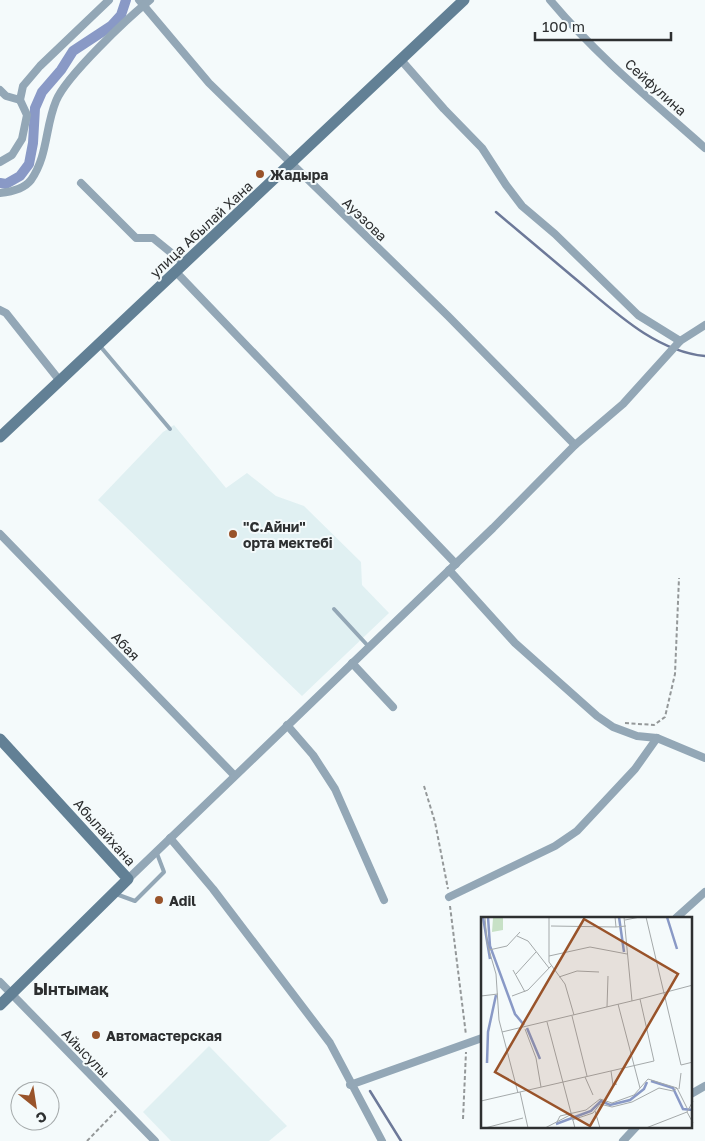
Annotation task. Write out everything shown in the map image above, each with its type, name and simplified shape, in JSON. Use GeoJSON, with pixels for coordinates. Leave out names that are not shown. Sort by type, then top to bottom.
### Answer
{"type":"FeatureCollection","features":[{"type":"Feature","properties":{"kind":"main road","name":"улица Абылай Хана"},"geometry":{"type":"LineString","coordinates":[[0,437],[291,165],[464,0]]}},
{"type":"Feature","properties":{"kind":"main road","name":"Абылайхана"},"geometry":{"type":"LineString","coordinates":[[0,739],[128,879],[0,1004]]}},
{"type":"Feature","properties":{"kind":"street"},"geometry":{"type":"LineString","coordinates":[[0,162],[12,155],[22,140],[26,115],[20,100],[23,86],[40,66],[109,0]]}},
{"type":"Feature","properties":{"kind":"street","name":"Сейфулина"},"geometry":{"type":"LineString","coordinates":[[550,0],[565,18],[623,75],[705,148]]}},
{"type":"Feature","properties":{"kind":"street"},"geometry":{"type":"LineString","coordinates":[[0,193],[12,192],[30,182],[43,158],[48,120],[57,97],[72,76],[144,2]]}},
{"type":"Feature","properties":{"kind":"street","name":"Ауэзова"},"geometry":{"type":"LineString","coordinates":[[144,2],[210,83],[291,165],[448,316],[575,445]]}},
{"type":"Feature","properties":{"kind":"street"},"geometry":{"type":"LineString","coordinates":[[401,60],[444,109],[482,148],[522,206],[555,234],[638,315],[680,340]]}},
{"type":"Feature","properties":{"kind":"street"},"geometry":{"type":"LineString","coordinates":[[0,90],[6,96],[20,100]]}},
{"type":"Feature","properties":{"kind":"street"},"geometry":{"type":"LineString","coordinates":[[81,183],[136,238],[153,238],[456,564]]}},
{"type":"Feature","properties":{"kind":"street"},"geometry":{"type":"LineString","coordinates":[[0,310],[6,313],[60,381]]}},
{"type":"Feature","properties":{"kind":"street"},"geometry":{"type":"LineString","coordinates":[[128,879],[234,775],[456,564],[575,445],[623,404],[680,340],[705,325]]}},
{"type":"Feature","properties":{"kind":"street","name":"Абая"},"geometry":{"type":"LineString","coordinates":[[0,534],[234,775]]}},
{"type":"Feature","properties":{"kind":"street"},"geometry":{"type":"LineString","coordinates":[[449,570],[515,643],[597,716],[613,727],[637,736],[657,738],[705,758]]}},
{"type":"Feature","properties":{"kind":"street"},"geometry":{"type":"LineString","coordinates":[[352,662],[393,707]]}},
{"type":"Feature","properties":{"kind":"street"},"geometry":{"type":"LineString","coordinates":[[287,725],[313,755],[336,789],[384,900]]}},
{"type":"Feature","properties":{"kind":"street"},"geometry":{"type":"LineString","coordinates":[[449,897],[555,846],[577,831],[635,769],[657,738]]}},
{"type":"Feature","properties":{"kind":"street"},"geometry":{"type":"LineString","coordinates":[[170,838],[213,889],[330,1043],[350,1084],[382,1141]]}},
{"type":"Feature","properties":{"kind":"street"},"geometry":{"type":"LineString","coordinates":[[677,917],[705,892]]}},
{"type":"Feature","properties":{"kind":"street","name":"Айысулы"},"geometry":{"type":"LineString","coordinates":[[0,982],[156,1141]]}},
{"type":"Feature","properties":{"kind":"street"},"geometry":{"type":"LineString","coordinates":[[350,1084],[481,1038]]}},
{"type":"Feature","properties":{"kind":"street"},"geometry":{"type":"LineString","coordinates":[[692,1093],[705,1086]]}},
{"type":"Feature","properties":{"kind":"street"},"geometry":{"type":"LineString","coordinates":[[623,1141],[635,1128]]}},
{"type":"Feature","properties":{"kind":"lane"},"geometry":{"type":"LineString","coordinates":[[98,345],[170,429]]}},
{"type":"Feature","properties":{"kind":"lane"},"geometry":{"type":"LineString","coordinates":[[334,609],[369,646]]}},
{"type":"Feature","properties":{"kind":"lane"},"geometry":{"type":"LineString","coordinates":[[114,893],[135,901],[164,872],[156,851]]}},
{"type":"Feature","properties":{"kind":"path"},"geometry":{"type":"LineString","coordinates":[[613,727],[628,721],[654,725],[665,717],[675,674],[679,578]]}},
{"type":"Feature","properties":{"kind":"path"},"geometry":{"type":"LineString","coordinates":[[424,786],[434,822],[449,897],[466,1044],[463,1119]]}},
{"type":"Feature","properties":{"kind":"path"},"geometry":{"type":"LineString","coordinates":[[87,1141],[121,1106]]}},
{"type":"Feature","properties":{"kind":"shaded area","name":"\"С.Айни\" орта мектебі"},"geometry":{"type":"Polygon","coordinates":[[[174,425],[226,488],[247,473],[276,496],[304,506],[361,562],[362,585],[389,613],[302,696],[98,500],[163,432],[174,425]]]}},
{"type":"Feature","properties":{"kind":"shaded area"},"geometry":{"type":"Polygon","coordinates":[[[209,1046],[287,1126],[269,1141],[171,1141],[143,1112],[209,1046]]]}},
{"type":"Feature","properties":{"kind":"waterway"},"geometry":{"type":"LineString","coordinates":[[0,183],[6,184],[20,176],[29,164],[33,143],[35,108],[42,92],[61,70],[73,51],[111,26],[121,15],[126,0]]}},
{"type":"Feature","properties":{"kind":"waterway"},"geometry":{"type":"LineString","coordinates":[[496,212],[634,326],[668,346],[705,356]]}},
{"type":"Feature","properties":{"kind":"waterway"},"geometry":{"type":"LineString","coordinates":[[370,1091],[401,1141]]}},
{"type":"Feature","properties":{"kind":"place","name":"Жадыра"},"geometry":{"type":"Point","coordinates":[260,174]}},
{"type":"Feature","properties":{"kind":"place","name":"\"С.Айни\" орта мектебі"},"geometry":{"type":"Point","coordinates":[233,534]}},
{"type":"Feature","properties":{"kind":"place","name":"Adil"},"geometry":{"type":"Point","coordinates":[159,900]}},
{"type":"Feature","properties":{"kind":"place","name":"Автомастерская"},"geometry":{"type":"Point","coordinates":[96,1035]}},
{"type":"Feature","properties":{"kind":"district","name":"Ынтымақ"},"geometry":{"type":"Point","coordinates":[71,989]}}]}
